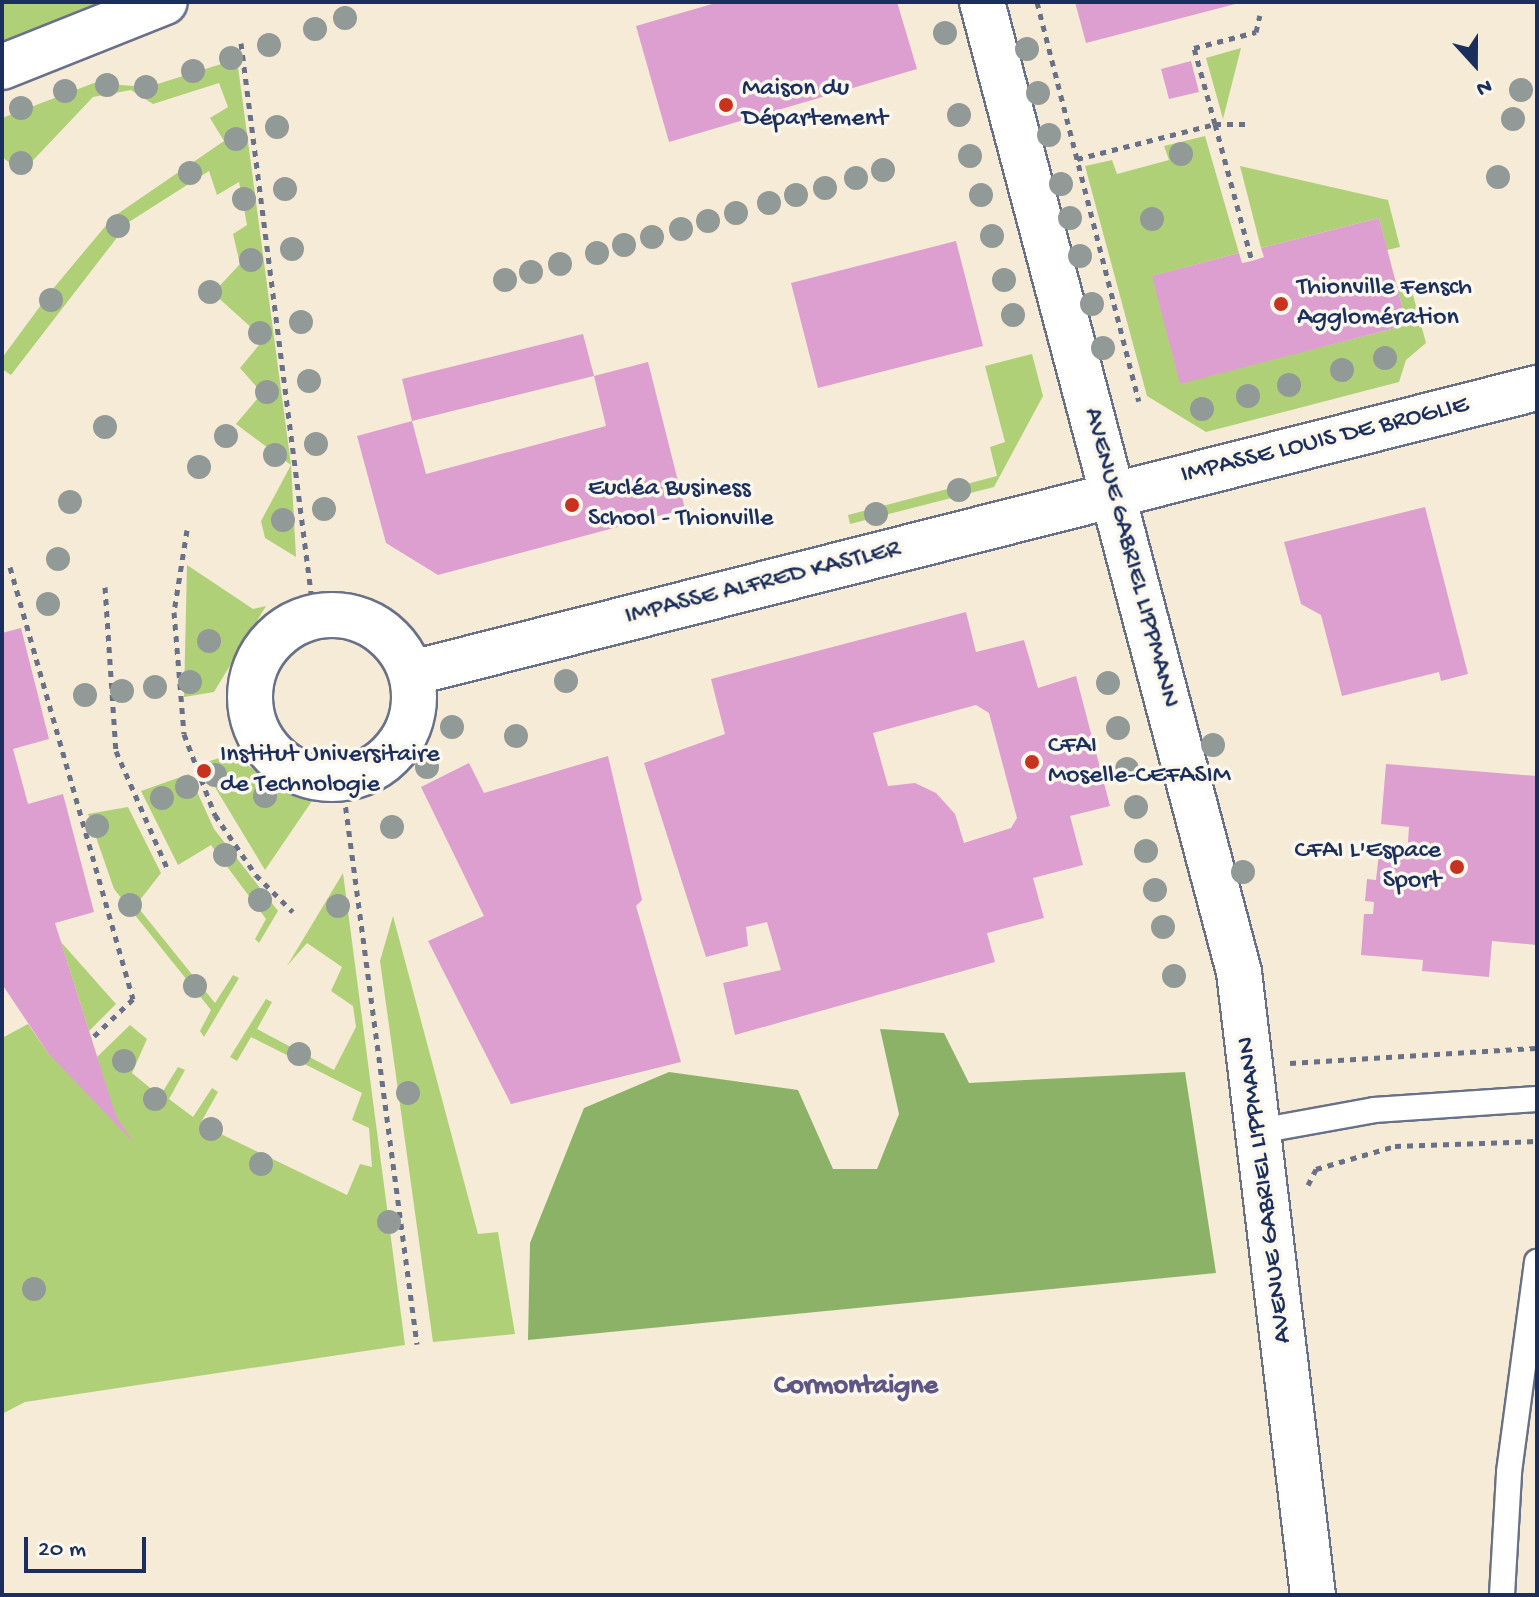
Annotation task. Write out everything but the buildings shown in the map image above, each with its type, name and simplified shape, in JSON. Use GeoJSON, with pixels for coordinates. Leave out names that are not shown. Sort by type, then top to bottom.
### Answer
{"type":"FeatureCollection","features":[{"type":"Feature","properties":{"kind":"street"},"geometry":{"type":"LineString","coordinates":[[2,67],[165,2]]}},
{"type":"Feature","properties":{"kind":"street","name":"AVENUE GABRIEL LIPPMANN"},"geometry":{"type":"LineString","coordinates":[[982,2],[1239,972],[1313,1595]]}},
{"type":"Feature","properties":{"kind":"street","name":"IMPASSE LOUIS DE BROGLIE"},"geometry":{"type":"LineString","coordinates":[[1114,495],[1537,388]]}},
{"type":"Feature","properties":{"kind":"street","name":"IMPASSE ALFRED KASTLER"},"geometry":{"type":"LineString","coordinates":[[412,673],[1114,495]]}},
{"type":"Feature","properties":{"kind":"street"},"geometry":{"type":"LineString","coordinates":[[314,616],[363,620],[401,650],[412,673],[411,726],[377,767],[327,780],[301,774],[262,741],[250,691],[270,643],[314,616]]}},
{"type":"Feature","properties":{"kind":"lane"},"geometry":{"type":"LineString","coordinates":[[1259,1131],[1374,1110],[1537,1099]]}},
{"type":"Feature","properties":{"kind":"lane"},"geometry":{"type":"LineString","coordinates":[[1502,1595],[1509,1472],[1537,1262]]}},
{"type":"Feature","properties":{"kind":"path"},"geometry":{"type":"LineString","coordinates":[[1037,2],[1139,401]]}},
{"type":"Feature","properties":{"kind":"path"},"geometry":{"type":"LineString","coordinates":[[1252,261],[1194,48],[1256,32],[1260,15]]}},
{"type":"Feature","properties":{"kind":"path"},"geometry":{"type":"LineString","coordinates":[[241,43],[314,616]]}},
{"type":"Feature","properties":{"kind":"path"},"geometry":{"type":"LineString","coordinates":[[1067,162],[1215,124],[1245,124]]}},
{"type":"Feature","properties":{"kind":"path"},"geometry":{"type":"LineString","coordinates":[[187,530],[174,612],[184,734],[215,815],[256,875],[293,912]]}},
{"type":"Feature","properties":{"kind":"path"},"geometry":{"type":"LineString","coordinates":[[10,567],[133,999],[91,1039]]}},
{"type":"Feature","properties":{"kind":"path"},"geometry":{"type":"LineString","coordinates":[[105,587],[116,751],[167,868]]}},
{"type":"Feature","properties":{"kind":"path"},"geometry":{"type":"LineString","coordinates":[[344,795],[417,1344]]}},
{"type":"Feature","properties":{"kind":"path"},"geometry":{"type":"LineString","coordinates":[[1250,1065],[1537,1048]]}},
{"type":"Feature","properties":{"kind":"path"},"geometry":{"type":"LineString","coordinates":[[1305,1191],[1316,1169],[1347,1156],[1395,1146],[1537,1141]]}},
{"type":"Feature","properties":{"kind":"green space"},"geometry":{"type":"Polygon","coordinates":[[[2,2],[108,2],[2,44],[2,2]]]}},
{"type":"Feature","properties":{"kind":"green space"},"geometry":{"type":"Polygon","coordinates":[[[1241,48],[1224,115],[1223,119],[1206,58],[1241,48]]]}},
{"type":"Feature","properties":{"kind":"green space"},"geometry":{"type":"Polygon","coordinates":[[[237,59],[291,465],[236,424],[262,393],[240,368],[264,339],[213,293],[240,264],[233,234],[247,225],[239,182],[217,195],[209,171],[129,222],[11,375],[2,369],[2,358],[52,290],[113,217],[224,141],[210,118],[228,107],[219,83],[153,104],[131,90],[93,97],[22,172],[2,157],[2,118],[94,83],[148,87],[237,59]]]}},
{"type":"Feature","properties":{"kind":"green space"},"geometry":{"type":"Polygon","coordinates":[[[1205,136],[1239,253],[1153,276],[1266,361],[1407,325],[1396,283],[1409,280],[1426,343],[1406,360],[1399,382],[1206,432],[1147,396],[1085,166],[1112,160],[1117,174],[1169,160],[1164,146],[1205,136]]]}},
{"type":"Feature","properties":{"kind":"green space"},"geometry":{"type":"Polygon","coordinates":[[[1240,166],[1388,200],[1400,247],[1387,250],[1379,218],[1261,248],[1240,166]]]}},
{"type":"Feature","properties":{"kind":"green space"},"geometry":{"type":"Polygon","coordinates":[[[1032,354],[1043,396],[994,487],[850,524],[848,515],[997,476],[990,447],[1005,442],[985,366],[1032,354]]]}},
{"type":"Feature","properties":{"kind":"green space"},"geometry":{"type":"Polygon","coordinates":[[[291,465],[296,557],[265,538],[261,521],[291,465]]]}},
{"type":"Feature","properties":{"kind":"green space"},"geometry":{"type":"Polygon","coordinates":[[[187,565],[253,609],[266,606],[214,692],[184,697],[187,565]]]}},
{"type":"Feature","properties":{"kind":"green space"},"geometry":{"type":"Polygon","coordinates":[[[228,755],[312,801],[265,870],[201,764],[228,755]]]}},
{"type":"Feature","properties":{"kind":"green space"},"geometry":{"type":"Polygon","coordinates":[[[189,774],[214,829],[278,911],[259,943],[255,939],[266,919],[211,845],[178,865],[141,791],[189,774]]]}},
{"type":"Feature","properties":{"kind":"green space"},"geometry":{"type":"Polygon","coordinates":[[[128,807],[161,873],[136,905],[215,1003],[233,975],[239,978],[204,1037],[200,1031],[211,1010],[114,889],[88,814],[128,807]]]}},
{"type":"Feature","properties":{"kind":"green space"},"geometry":{"type":"Polygon","coordinates":[[[343,873],[405,1345],[25,1402],[2,1414],[2,1038],[28,1024],[48,1053],[107,1089],[97,1057],[130,1025],[147,1039],[132,1073],[160,1096],[178,1067],[185,1070],[169,1099],[193,1117],[212,1088],[218,1092],[200,1124],[347,1195],[360,1164],[372,1167],[369,1128],[352,1120],[362,1093],[251,1037],[237,1061],[230,1057],[266,999],[272,1002],[257,1029],[334,1070],[356,1027],[353,1006],[331,991],[342,967],[307,943],[287,966],[343,873]]]}},
{"type":"Feature","properties":{"kind":"green space"},"geometry":{"type":"Polygon","coordinates":[[[393,916],[478,1234],[498,1232],[515,1334],[433,1342],[380,961],[393,916]]]}},
{"type":"Feature","properties":{"kind":"green space"},"geometry":{"type":"Polygon","coordinates":[[[61,942],[116,1004],[89,1031],[61,942]]]}},
{"type":"Feature","properties":{"kind":"green space"},"geometry":{"type":"Polygon","coordinates":[[[880,1029],[944,1033],[969,1083],[1185,1072],[1216,1273],[528,1340],[530,1243],[584,1108],[669,1072],[798,1090],[833,1169],[877,1169],[899,1114],[880,1029]]]}},
{"type":"Feature","properties":{"kind":"place","name":"Maison du Département"},"geometry":{"type":"Point","coordinates":[726,105]}},
{"type":"Feature","properties":{"kind":"place","name":"Thionville Fensch Agglomération"},"geometry":{"type":"Point","coordinates":[1281,304]}},
{"type":"Feature","properties":{"kind":"place","name":"Eucléa Business School - Thionville"},"geometry":{"type":"Point","coordinates":[572,505]}},
{"type":"Feature","properties":{"kind":"place","name":"CFAI Moselle-CEFASIM"},"geometry":{"type":"Point","coordinates":[1032,762]}},
{"type":"Feature","properties":{"kind":"place","name":"Institut Universitaire de Technologie"},"geometry":{"type":"Point","coordinates":[204,771]}},
{"type":"Feature","properties":{"kind":"place","name":"CFAI L'Espace Sport"},"geometry":{"type":"Point","coordinates":[1457,867]}},
{"type":"Feature","properties":{"kind":"district","name":"Cormontaigne"},"geometry":{"type":"Point","coordinates":[856,1387]}}]}
